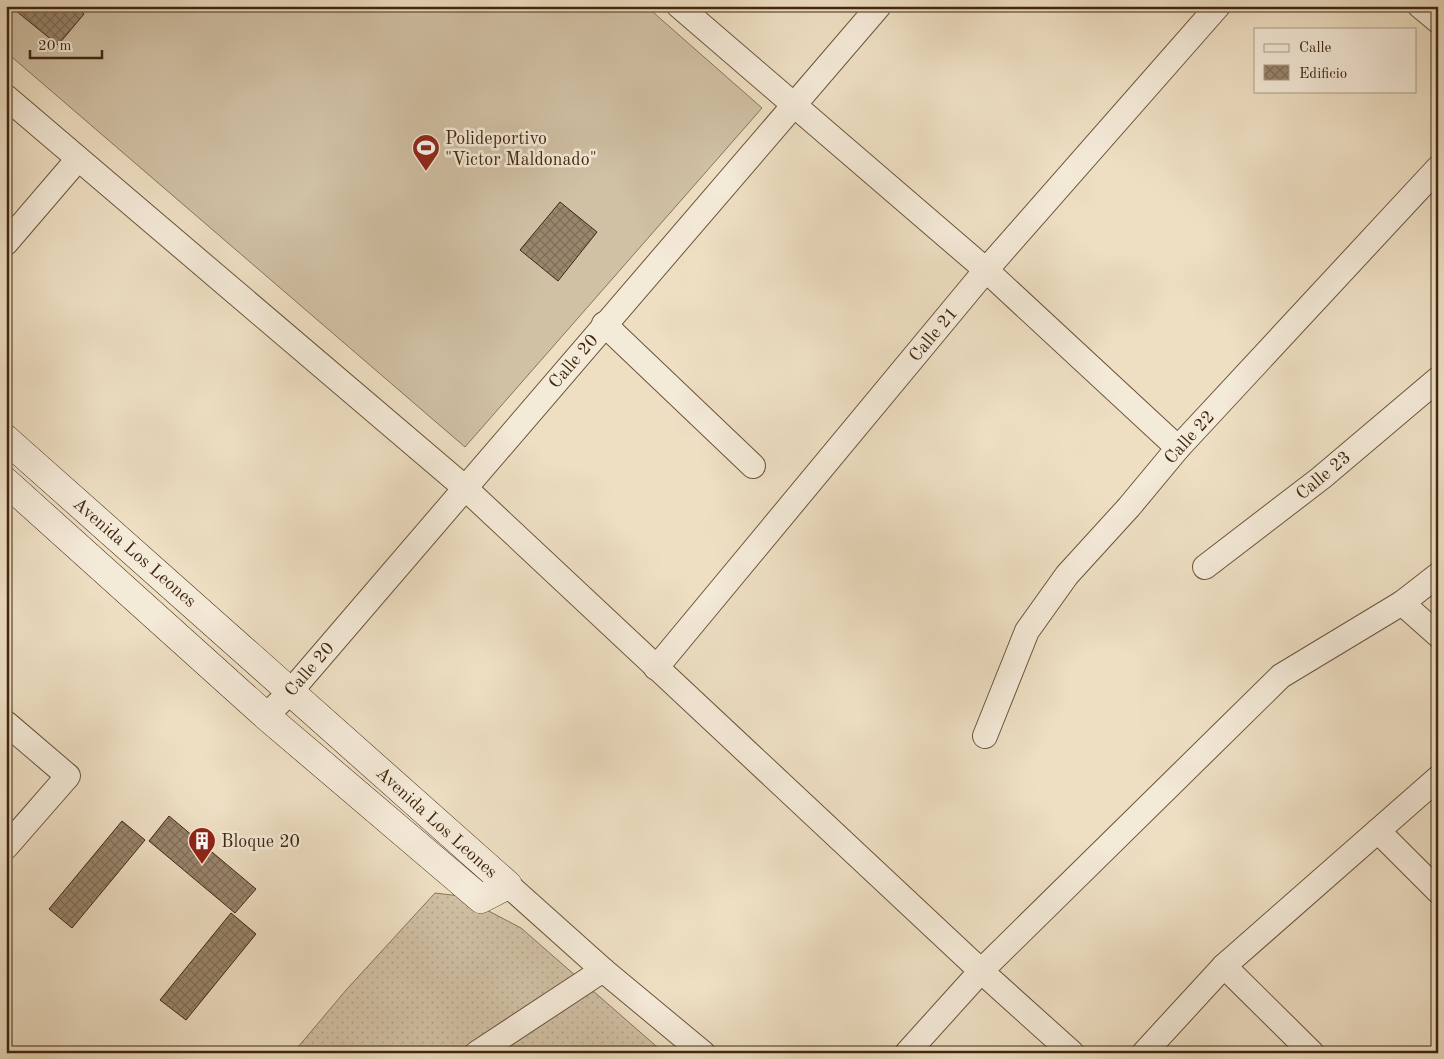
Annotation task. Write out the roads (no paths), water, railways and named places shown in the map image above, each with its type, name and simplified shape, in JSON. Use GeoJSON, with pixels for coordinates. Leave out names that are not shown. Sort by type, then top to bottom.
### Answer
{"type":"FeatureCollection","features":[{"type":"Feature","properties":{"kind":"street"},"geometry":{"type":"LineString","coordinates":[[679,6],[986,270],[1178,448]]}},
{"type":"Feature","properties":{"kind":"street","name":"Calle 20"},"geometry":{"type":"LineString","coordinates":[[266,716],[291,691],[604,324],[879,6]]}},
{"type":"Feature","properties":{"kind":"street","name":"Calle 21"},"geometry":{"type":"LineString","coordinates":[[656,668],[986,270],[1218,6]]}},
{"type":"Feature","properties":{"kind":"street"},"geometry":{"type":"LineString","coordinates":[[1420,6],[1438,21]]}},
{"type":"Feature","properties":{"kind":"street"},"geometry":{"type":"LineString","coordinates":[[6,97],[464,488],[981,971],[1072,1053]]}},
{"type":"Feature","properties":{"kind":"street"},"geometry":{"type":"LineString","coordinates":[[6,243],[78,159]]}},
{"type":"Feature","properties":{"kind":"street","name":"Calle 22"},"geometry":{"type":"LineString","coordinates":[[985,736],[1027,630],[1067,575],[1130,507],[1178,448],[1438,168]]}},
{"type":"Feature","properties":{"kind":"street"},"geometry":{"type":"LineString","coordinates":[[604,324],[753,466]]}},
{"type":"Feature","properties":{"kind":"street","name":"Calle 23"},"geometry":{"type":"LineString","coordinates":[[1205,567],[1321,478],[1438,380]]}},
{"type":"Feature","properties":{"kind":"street","name":"Avenida Los Leones"},"geometry":{"type":"LineString","coordinates":[[6,439],[508,885],[481,899],[266,716],[6,482]]}},
{"type":"Feature","properties":{"kind":"street"},"geometry":{"type":"LineString","coordinates":[[907,1053],[981,971],[1282,676],[1402,604],[1438,575]]}},
{"type":"Feature","properties":{"kind":"street"},"geometry":{"type":"LineString","coordinates":[[1402,604],[1438,635]]}},
{"type":"Feature","properties":{"kind":"street"},"geometry":{"type":"LineString","coordinates":[[6,723],[68,776],[6,846]]}},
{"type":"Feature","properties":{"kind":"street"},"geometry":{"type":"LineString","coordinates":[[1144,1053],[1224,966],[1438,778]]}},
{"type":"Feature","properties":{"kind":"street"},"geometry":{"type":"LineString","coordinates":[[1378,831],[1438,891]]}},
{"type":"Feature","properties":{"kind":"street"},"geometry":{"type":"LineString","coordinates":[[508,885],[603,970],[704,1053]]}},
{"type":"Feature","properties":{"kind":"street"},"geometry":{"type":"LineString","coordinates":[[1224,966],[1312,1053]]}},
{"type":"Feature","properties":{"kind":"street"},"geometry":{"type":"LineString","coordinates":[[477,1053],[603,970]]}},
{"type":"Feature","properties":{"kind":"place","name":"Polideportivo \"Victor Maldonado\""},"geometry":{"type":"Point","coordinates":[426,172]}},
{"type":"Feature","properties":{"kind":"place","name":"Bloque 20"},"geometry":{"type":"Point","coordinates":[202,865]}}]}
